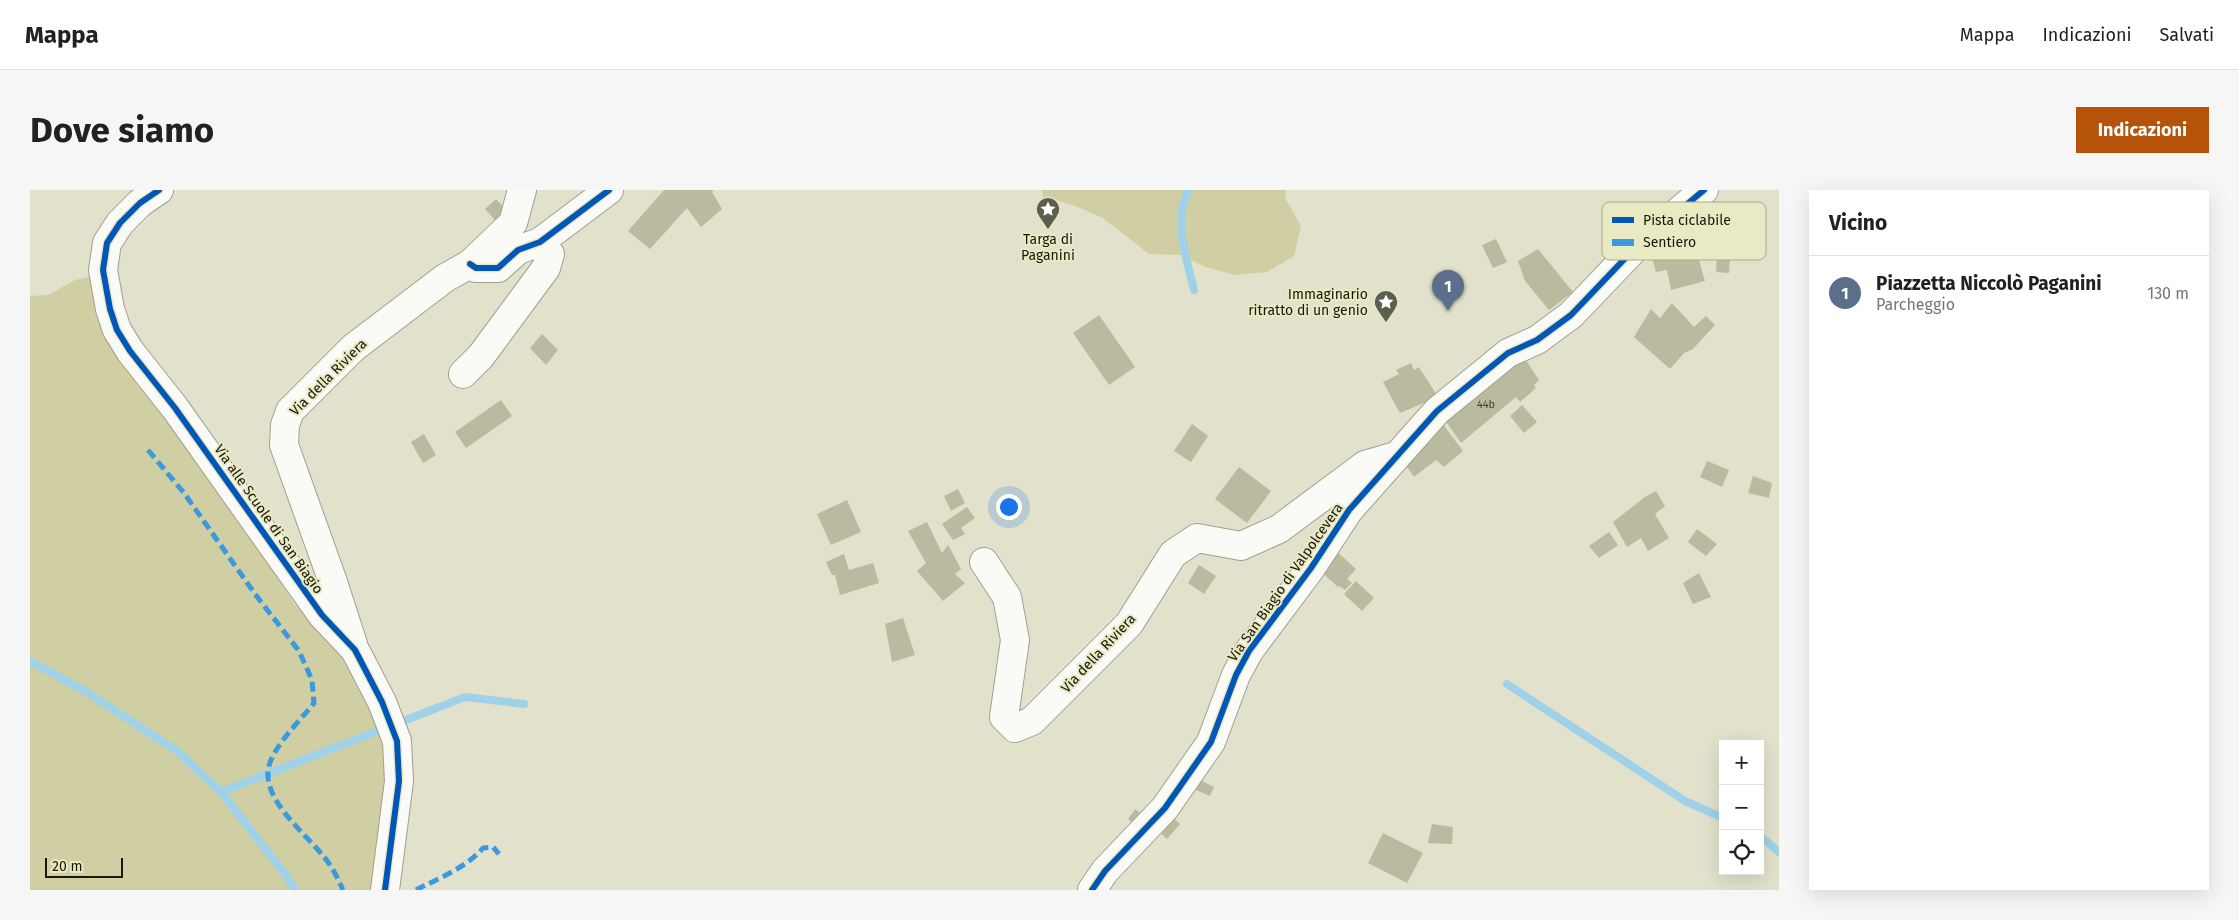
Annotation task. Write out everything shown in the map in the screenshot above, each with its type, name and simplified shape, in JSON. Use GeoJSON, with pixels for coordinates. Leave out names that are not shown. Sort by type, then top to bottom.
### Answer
{"type":"FeatureCollection","features":[{"type":"Feature","properties":{"kind":"street","name":"Via alle Scuole di San Biagio"},"geometry":{"type":"LineString","coordinates":[[159,190],[140,203],[120,223],[107,243],[103,270],[110,309],[117,330],[130,351],[175,408],[322,615],[355,650],[382,702],[397,741],[399,781],[384,890]]}},
{"type":"Feature","properties":{"kind":"street","name":"Via della Riviera"},"geometry":{"type":"LineString","coordinates":[[355,650],[284,445],[285,424],[290,411],[353,348],[445,278],[470,264],[513,223],[522,190]]}},
{"type":"Feature","properties":{"kind":"street"},"geometry":{"type":"LineString","coordinates":[[470,264],[476,268],[498,268],[518,250],[540,242],[608,190]]}},
{"type":"Feature","properties":{"kind":"street","name":"Via San Biagio di Valpolcevera"},"geometry":{"type":"LineString","coordinates":[[1690,202],[1704,190]]}},
{"type":"Feature","properties":{"kind":"street"},"geometry":{"type":"LineString","coordinates":[[463,374],[481,356],[546,268],[550,254],[540,242]]}},
{"type":"Feature","properties":{"kind":"street","name":"Via San Biagio di Valpolcevera"},"geometry":{"type":"LineString","coordinates":[[1092,890],[1105,872],[1165,808],[1211,742],[1236,675],[1249,651],[1311,568],[1349,510],[1437,411],[1508,353],[1538,340],[1571,315],[1624,260]]}},
{"type":"Feature","properties":{"kind":"street","name":"Via della Riviera"},"geometry":{"type":"LineString","coordinates":[[984,562],[1007,597],[1014,632],[1015,640],[1004,717],[1015,728],[1032,722],[1129,624],[1173,554],[1197,538],[1241,546],[1279,529],[1366,465],[1398,455]]}},
{"type":"Feature","properties":{"kind":"green space"},"geometry":{"type":"Polygon","coordinates":[[[1041,190],[1286,190],[1285,198],[1301,226],[1294,256],[1267,272],[1235,275],[1206,267],[1180,255],[1149,254],[1103,218],[1073,205],[1044,197],[1041,190]]]}},
{"type":"Feature","properties":{"kind":"green space"},"geometry":{"type":"Polygon","coordinates":[[[90,277],[95,293],[98,317],[107,333],[239,515],[294,604],[332,635],[382,723],[389,761],[373,890],[30,890],[30,296],[48,295],[75,280],[90,277]]]}},
{"type":"Feature","properties":{"kind":"building"},"geometry":{"type":"Polygon","coordinates":[[[664,190],[714,190],[712,192],[722,209],[701,227],[687,208],[650,249],[628,231],[664,190]]]}},
{"type":"Feature","properties":{"kind":"building"},"geometry":{"type":"Polygon","coordinates":[[[496,199],[511,214],[499,225],[485,209],[496,199]]]}},
{"type":"Feature","properties":{"kind":"building"},"geometry":{"type":"Polygon","coordinates":[[[1496,239],[1507,262],[1493,268],[1482,245],[1496,239]]]}},
{"type":"Feature","properties":{"kind":"building"},"geometry":{"type":"Polygon","coordinates":[[[1538,249],[1573,292],[1549,310],[1525,281],[1518,261],[1538,249]]]}},
{"type":"Feature","properties":{"kind":"building"},"geometry":{"type":"Polygon","coordinates":[[[1653,260],[1699,260],[1705,281],[1671,290],[1667,270],[1656,272],[1653,260]]]}},
{"type":"Feature","properties":{"kind":"building"},"geometry":{"type":"Polygon","coordinates":[[[1717,260],[1730,260],[1729,273],[1716,272],[1717,260]]]}},
{"type":"Feature","properties":{"kind":"building"},"geometry":{"type":"Polygon","coordinates":[[[1672,303],[1694,327],[1706,316],[1715,325],[1693,349],[1684,353],[1670,369],[1634,337],[1651,309],[1660,318],[1672,303]]]}},
{"type":"Feature","properties":{"kind":"building"},"geometry":{"type":"Polygon","coordinates":[[[1099,315],[1135,367],[1109,385],[1073,333],[1099,315]]]}},
{"type":"Feature","properties":{"kind":"building"},"geometry":{"type":"Polygon","coordinates":[[[542,334],[558,350],[546,365],[530,348],[542,334]]]}},
{"type":"Feature","properties":{"kind":"building"},"geometry":{"type":"Polygon","coordinates":[[[1521,353],[1539,380],[1534,385],[1536,388],[1520,402],[1516,397],[1461,443],[1442,416],[1521,353]]]}},
{"type":"Feature","properties":{"kind":"building"},"geometry":{"type":"Polygon","coordinates":[[[1411,363],[1414,370],[1419,367],[1438,397],[1400,413],[1383,382],[1399,374],[1396,370],[1411,363]]]}},
{"type":"Feature","properties":{"kind":"building"},"geometry":{"type":"Polygon","coordinates":[[[501,400],[512,416],[466,448],[455,432],[501,400]]]}},
{"type":"Feature","properties":{"kind":"building"},"geometry":{"type":"Polygon","coordinates":[[[1522,405],[1537,422],[1524,433],[1510,416],[1522,405]]]}},
{"type":"Feature","properties":{"kind":"building"},"geometry":{"type":"Polygon","coordinates":[[[1442,423],[1463,451],[1444,467],[1436,460],[1414,477],[1405,464],[1429,442],[1427,439],[1442,423]]]}},
{"type":"Feature","properties":{"kind":"building"},"geometry":{"type":"Polygon","coordinates":[[[1192,424],[1208,436],[1191,462],[1174,451],[1192,424]]]}},
{"type":"Feature","properties":{"kind":"building"},"geometry":{"type":"Polygon","coordinates":[[[424,434],[436,455],[423,463],[411,442],[424,434]]]}},
{"type":"Feature","properties":{"kind":"building"},"geometry":{"type":"Polygon","coordinates":[[[1707,461],[1729,470],[1722,487],[1700,477],[1707,461]]]}},
{"type":"Feature","properties":{"kind":"building"},"geometry":{"type":"Polygon","coordinates":[[[1239,467],[1271,491],[1247,523],[1215,499],[1239,467]]]}},
{"type":"Feature","properties":{"kind":"building"},"geometry":{"type":"Polygon","coordinates":[[[1753,476],[1772,483],[1769,498],[1748,493],[1753,476]]]}},
{"type":"Feature","properties":{"kind":"building"},"geometry":{"type":"Polygon","coordinates":[[[958,489],[965,503],[951,511],[944,496],[958,489]]]}},
{"type":"Feature","properties":{"kind":"building"},"geometry":{"type":"Polygon","coordinates":[[[1656,491],[1665,506],[1655,514],[1669,538],[1648,551],[1641,538],[1627,547],[1613,522],[1645,497],[1656,491]]]}},
{"type":"Feature","properties":{"kind":"building"},"geometry":{"type":"Polygon","coordinates":[[[847,500],[861,532],[831,545],[817,514],[847,500]]]}},
{"type":"Feature","properties":{"kind":"building"},"geometry":{"type":"Polygon","coordinates":[[[967,507],[975,518],[961,528],[965,534],[953,540],[942,524],[967,507]]]}},
{"type":"Feature","properties":{"kind":"building"},"geometry":{"type":"Polygon","coordinates":[[[927,522],[942,553],[948,545],[961,569],[955,574],[965,583],[943,601],[917,571],[926,563],[908,531],[927,522]]]}},
{"type":"Feature","properties":{"kind":"building"},"geometry":{"type":"Polygon","coordinates":[[[1697,529],[1717,544],[1706,556],[1688,542],[1697,529]]]}},
{"type":"Feature","properties":{"kind":"building"},"geometry":{"type":"Polygon","coordinates":[[[1609,532],[1618,545],[1599,558],[1589,546],[1609,532]]]}},
{"type":"Feature","properties":{"kind":"building"},"geometry":{"type":"Polygon","coordinates":[[[1334,549],[1356,569],[1347,579],[1352,583],[1345,590],[1338,587],[1317,568],[1334,549]]]}},
{"type":"Feature","properties":{"kind":"building"},"geometry":{"type":"Polygon","coordinates":[[[844,554],[849,570],[873,563],[879,583],[840,595],[835,575],[832,575],[826,562],[844,554]]]}},
{"type":"Feature","properties":{"kind":"building"},"geometry":{"type":"Polygon","coordinates":[[[1199,565],[1216,576],[1204,594],[1188,583],[1199,565]]]}},
{"type":"Feature","properties":{"kind":"building"},"geometry":{"type":"Polygon","coordinates":[[[1699,573],[1711,597],[1693,604],[1683,583],[1699,573]]]}},
{"type":"Feature","properties":{"kind":"building"},"geometry":{"type":"Polygon","coordinates":[[[1356,581],[1374,598],[1362,611],[1344,594],[1356,581]]]}},
{"type":"Feature","properties":{"kind":"building"},"geometry":{"type":"Polygon","coordinates":[[[903,618],[915,655],[892,662],[885,624],[903,618]]]}},
{"type":"Feature","properties":{"kind":"building"},"geometry":{"type":"Polygon","coordinates":[[[1200,780],[1214,787],[1210,796],[1196,790],[1200,780]]]}},
{"type":"Feature","properties":{"kind":"building"},"geometry":{"type":"Polygon","coordinates":[[[1135,809],[1146,817],[1138,827],[1128,819],[1135,809]]]}},
{"type":"Feature","properties":{"kind":"building"},"geometry":{"type":"Polygon","coordinates":[[[1169,814],[1180,824],[1167,839],[1156,829],[1169,814]]]}},
{"type":"Feature","properties":{"kind":"building"},"geometry":{"type":"Polygon","coordinates":[[[1432,824],[1453,827],[1452,844],[1428,843],[1432,824]]]}},
{"type":"Feature","properties":{"kind":"building"},"geometry":{"type":"Polygon","coordinates":[[[1383,833],[1423,853],[1407,883],[1368,863],[1383,833]]]}},
{"type":"Feature","properties":{"kind":"waterway"},"geometry":{"type":"LineString","coordinates":[[1189,190],[1184,201],[1181,226],[1182,240],[1194,290]]}},
{"type":"Feature","properties":{"kind":"waterway"},"geometry":{"type":"LineString","coordinates":[[30,661],[85,691],[177,751],[221,792],[285,874],[295,890]]}},
{"type":"Feature","properties":{"kind":"waterway"},"geometry":{"type":"LineString","coordinates":[[1507,684],[1685,801],[1719,816]]}},
{"type":"Feature","properties":{"kind":"waterway"},"geometry":{"type":"LineString","coordinates":[[221,792],[465,697],[524,704]]}},
{"type":"Feature","properties":{"kind":"waterway"},"geometry":{"type":"LineString","coordinates":[[1764,839],[1779,852]]}},
{"type":"Feature","properties":{"kind":"marked path"},"geometry":{"type":"LineString","coordinates":[[148,450],[184,493],[255,594],[299,651],[312,680],[314,703],[276,750],[268,772],[269,785],[275,799],[284,812],[330,864],[343,890]]}},
{"type":"Feature","properties":{"kind":"marked path"},"geometry":{"type":"LineString","coordinates":[[416,890],[460,867],[483,848],[493,847],[499,854]]}},
{"type":"Feature","properties":{"kind":"cycle path"},"geometry":{"type":"LineString","coordinates":[[159,190],[140,203],[120,223],[107,243],[103,270],[110,309],[117,330],[130,351],[175,408],[322,615],[355,650],[382,702],[397,741],[399,781],[385,890]]}},
{"type":"Feature","properties":{"kind":"cycle path"},"geometry":{"type":"LineString","coordinates":[[470,264],[476,268],[498,268],[518,250],[540,242],[609,190]]}},
{"type":"Feature","properties":{"kind":"cycle path"},"geometry":{"type":"LineString","coordinates":[[1690,202],[1704,190]]}},
{"type":"Feature","properties":{"kind":"cycle path"},"geometry":{"type":"LineString","coordinates":[[1092,890],[1105,871],[1165,808],[1211,742],[1236,675],[1249,651],[1311,568],[1349,510],[1437,411],[1508,353],[1537,340],[1571,315],[1624,260]]}},
{"type":"Feature","properties":{"kind":"place","name":"Targa di Paganini"},"geometry":{"type":"Point","coordinates":[1048,230]}},
{"type":"Feature","properties":{"kind":"place","name":"Piazzetta Niccolò Paganini"},"geometry":{"type":"Point","coordinates":[1448,311]}},
{"type":"Feature","properties":{"kind":"place","name":"Immaginario ritratto di un genio"},"geometry":{"type":"Point","coordinates":[1386,323]}}]}
